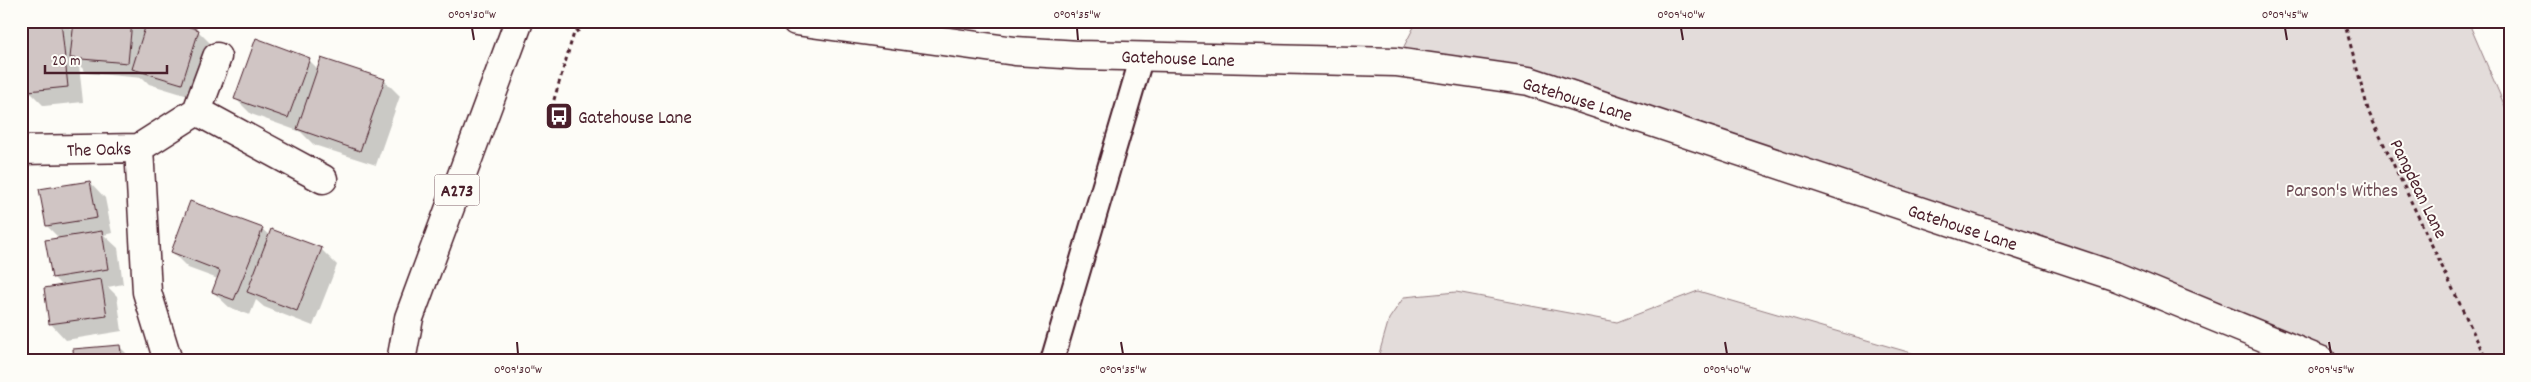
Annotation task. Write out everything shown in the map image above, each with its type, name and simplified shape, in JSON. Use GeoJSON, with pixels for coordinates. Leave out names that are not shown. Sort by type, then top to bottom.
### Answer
{"type":"FeatureCollection","features":[{"type":"Feature","properties":{"kind":"street","name":"A273"},"geometry":{"type":"LineString","coordinates":[[401,361],[409,318],[519,21]]}},
{"type":"Feature","properties":{"kind":"street","name":"Gatehouse Lane"},"geometry":{"type":"LineString","coordinates":[[796,21],[1015,51],[1396,62],[1530,81],[2117,277],[2322,361]]}},
{"type":"Feature","properties":{"kind":"street"},"geometry":{"type":"LineString","coordinates":[[217,57],[197,111],[323,178]]}},
{"type":"Feature","properties":{"kind":"street","name":"The Oaks"},"geometry":{"type":"LineString","coordinates":[[21,150],[139,148],[197,111]]}},
{"type":"Feature","properties":{"kind":"street"},"geometry":{"type":"LineString","coordinates":[[139,148],[147,292],[168,361]]}},
{"type":"Feature","properties":{"kind":"lane"},"geometry":{"type":"LineString","coordinates":[[1052,361],[1142,56]]}},
{"type":"Feature","properties":{"kind":"path"},"geometry":{"type":"LineString","coordinates":[[547,123],[574,33],[594,21]]}},
{"type":"Feature","properties":{"kind":"path","name":"Pangdean Lane"},"geometry":{"type":"LineString","coordinates":[[2344,21],[2369,113],[2487,361]]}},
{"type":"Feature","properties":{"kind":"green space","name":"Parson's Withes"},"geometry":{"type":"Polygon","coordinates":[[[1417,21],[2468,21],[2510,118],[2510,361],[2322,361],[1529,81],[1396,62],[1417,21]]]}},
{"type":"Feature","properties":{"kind":"green space"},"geometry":{"type":"Polygon","coordinates":[[[1698,291],[1939,361],[1377,361],[1389,319],[1404,297],[1456,292],[1617,322],[1698,291]]]}},
{"type":"Feature","properties":{"kind":"building"},"geometry":{"type":"Polygon","coordinates":[[[21,21],[61,21],[68,87],[28,91],[25,65],[21,66],[21,21]]]}},
{"type":"Feature","properties":{"kind":"building"},"geometry":{"type":"Polygon","coordinates":[[[74,21],[132,21],[128,63],[70,58],[74,21]]]}},
{"type":"Feature","properties":{"kind":"building"},"geometry":{"type":"Polygon","coordinates":[[[147,21],[171,21],[199,30],[182,84],[132,69],[147,21]]]}},
{"type":"Feature","properties":{"kind":"building"},"geometry":{"type":"Polygon","coordinates":[[[256,38],[310,58],[288,118],[234,99],[256,38]]]}},
{"type":"Feature","properties":{"kind":"building"},"geometry":{"type":"Polygon","coordinates":[[[321,58],[385,79],[360,151],[297,129],[321,58]]]}},
{"type":"Feature","properties":{"kind":"building"},"geometry":{"type":"Polygon","coordinates":[[[90,181],[97,218],[46,226],[39,189],[90,181]]]}},
{"type":"Feature","properties":{"kind":"building"},"geometry":{"type":"Polygon","coordinates":[[[190,201],[263,228],[234,300],[212,292],[220,271],[171,252],[190,201]]]}},
{"type":"Feature","properties":{"kind":"building"},"geometry":{"type":"Polygon","coordinates":[[[271,229],[322,248],[297,311],[247,292],[271,229]]]}},
{"type":"Feature","properties":{"kind":"building"},"geometry":{"type":"Polygon","coordinates":[[[102,231],[108,269],[52,278],[45,240],[102,231]]]}},
{"type":"Feature","properties":{"kind":"building"},"geometry":{"type":"Polygon","coordinates":[[[101,279],[107,316],[49,324],[44,288],[101,279]]]}},
{"type":"Feature","properties":{"kind":"building"},"geometry":{"type":"Polygon","coordinates":[[[120,345],[122,361],[74,361],[73,349],[120,345]]]}},
{"type":"Feature","properties":{"kind":"place","name":"Gatehouse Lane"},"geometry":{"type":"Point","coordinates":[559,116]}}]}
